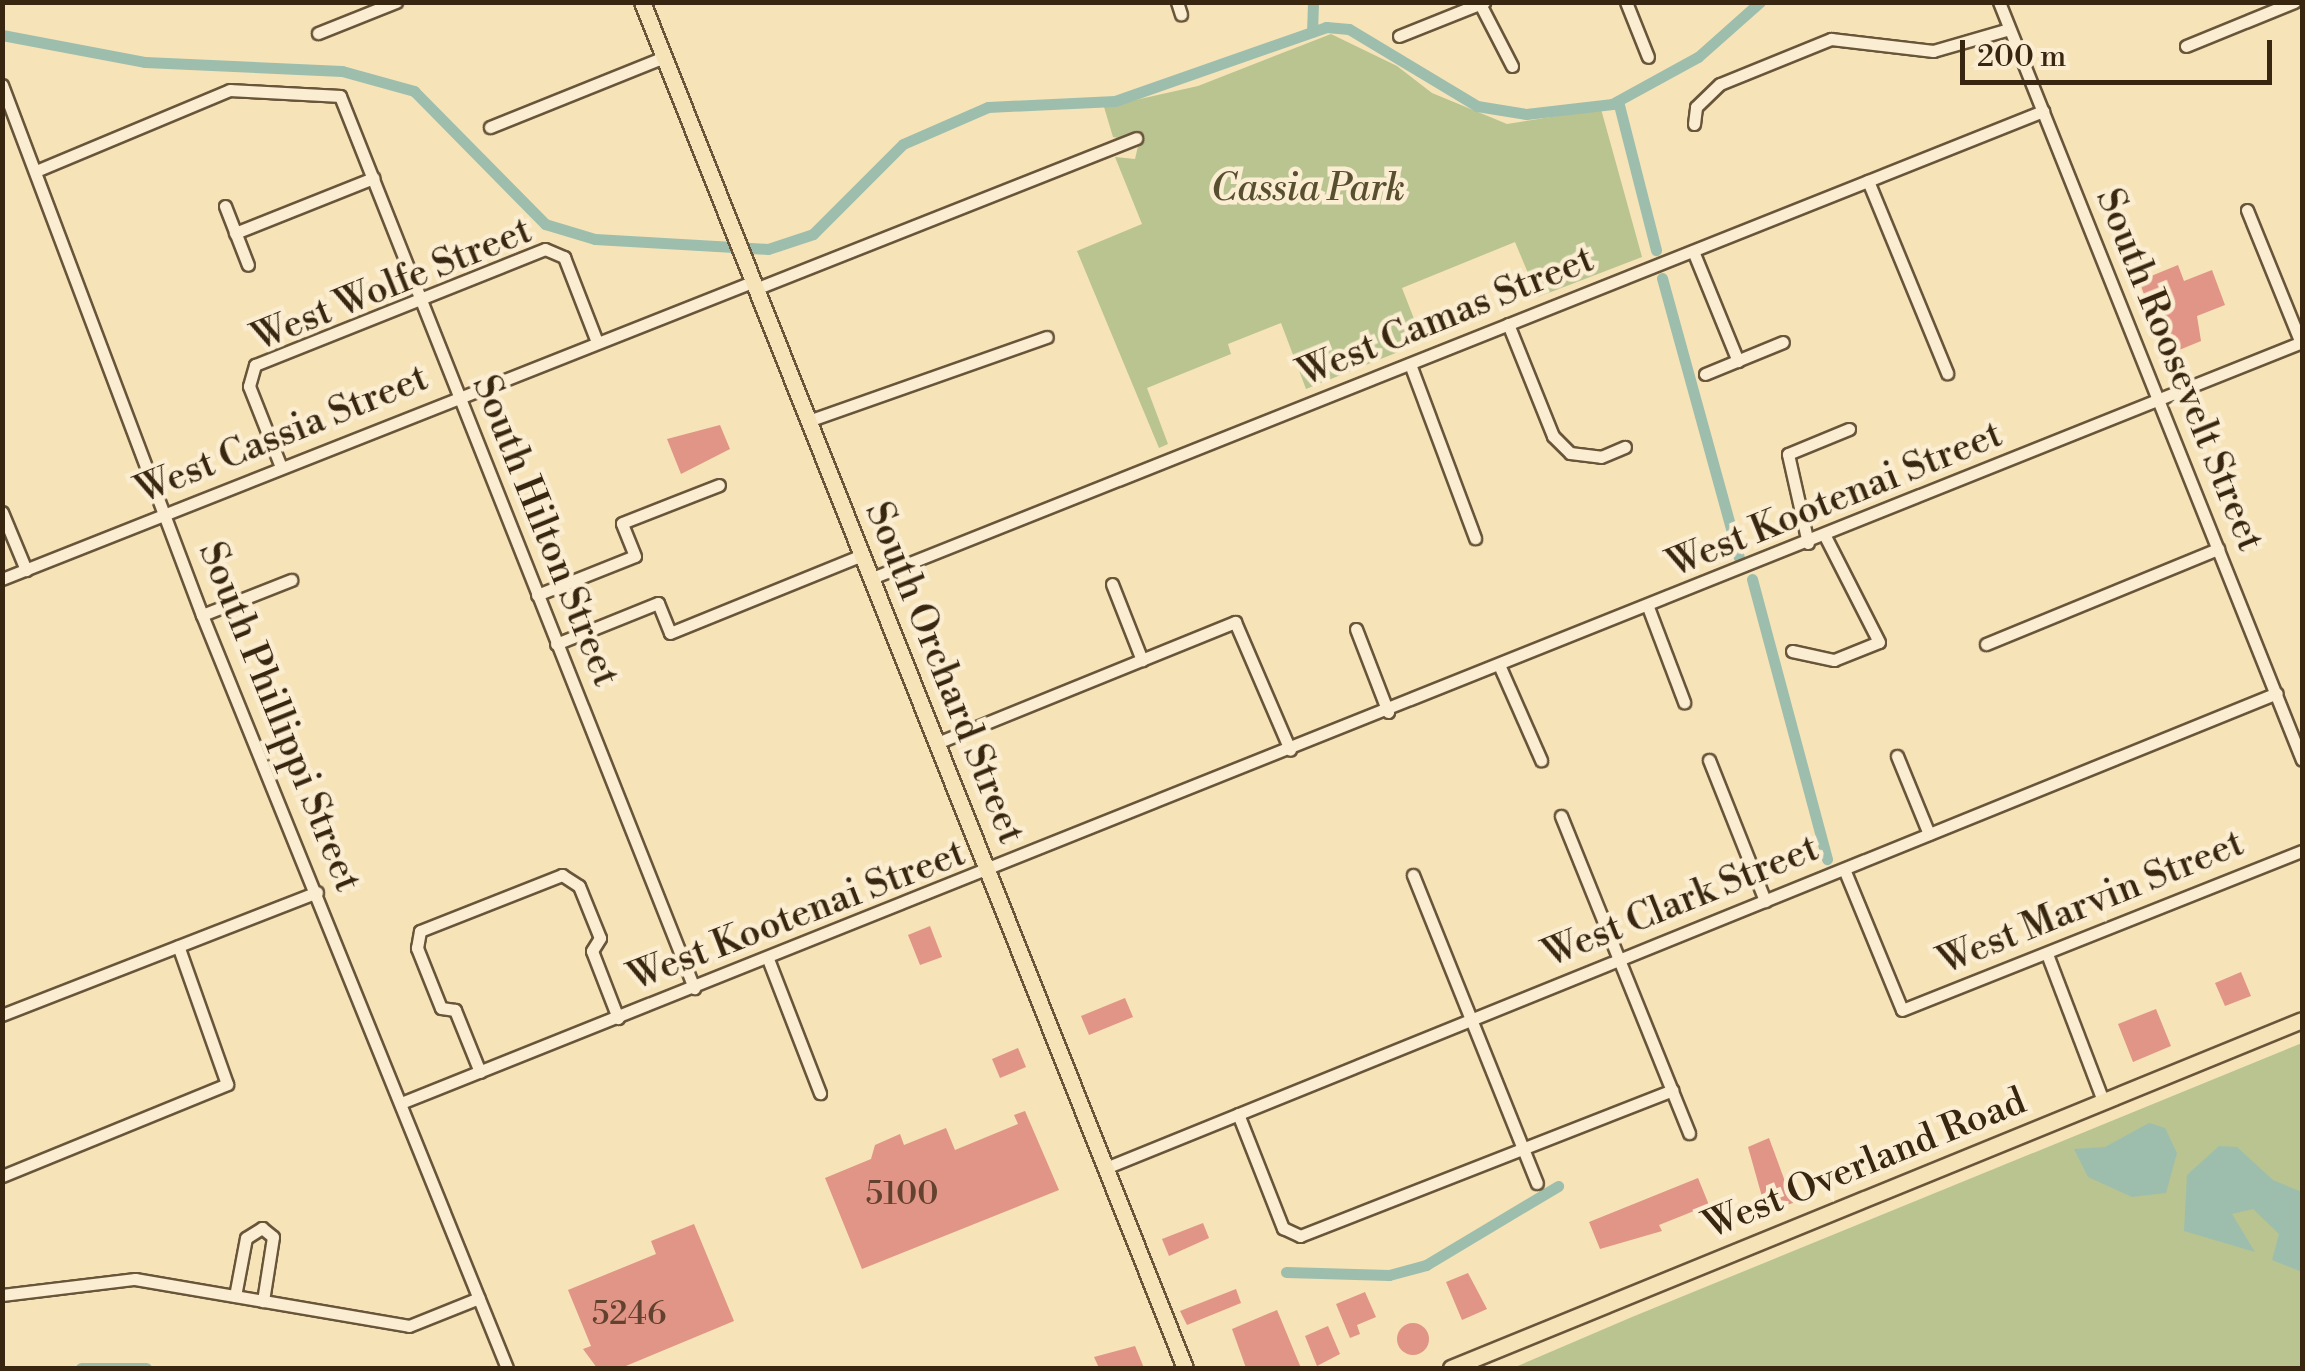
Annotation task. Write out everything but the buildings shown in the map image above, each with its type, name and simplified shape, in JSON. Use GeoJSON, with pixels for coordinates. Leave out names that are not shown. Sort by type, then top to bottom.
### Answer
{"type":"FeatureCollection","features":[{"type":"Feature","properties":{"kind":"main road","name":"South Orchard Street"},"geometry":{"type":"LineString","coordinates":[[642,2],[1185,1368]]}},
{"type":"Feature","properties":{"kind":"main road","name":"West Overland Road"},"geometry":{"type":"LineString","coordinates":[[1451,1368],[2302,1020]]}},
{"type":"Feature","properties":{"kind":"street"},"geometry":{"type":"LineString","coordinates":[[318,33],[396,2]]}},
{"type":"Feature","properties":{"kind":"street"},"geometry":{"type":"LineString","coordinates":[[1626,2],[1648,57]]}},
{"type":"Feature","properties":{"kind":"street","name":"South Roosevelt Street"},"geometry":{"type":"LineString","coordinates":[[1999,2],[2162,401],[2302,760]]}},
{"type":"Feature","properties":{"kind":"street"},"geometry":{"type":"LineString","coordinates":[[2186,46],[2294,2]]}},
{"type":"Feature","properties":{"kind":"street"},"geometry":{"type":"LineString","coordinates":[[1400,36],[1481,3],[1512,66]]}},
{"type":"Feature","properties":{"kind":"street"},"geometry":{"type":"LineString","coordinates":[[1694,124],[1696,108],[1720,84],[1831,40],[1959,49],[2009,29]]}},
{"type":"Feature","properties":{"kind":"street"},"geometry":{"type":"LineString","coordinates":[[490,127],[664,57]]}},
{"type":"Feature","properties":{"kind":"street","name":"South Phillippi Street"},"geometry":{"type":"LineString","coordinates":[[2,85],[7,109],[36,170],[202,615],[507,1368]]}},
{"type":"Feature","properties":{"kind":"street","name":"South Hilton Street"},"geometry":{"type":"LineString","coordinates":[[36,170],[230,90],[340,96],[694,988]]}},
{"type":"Feature","properties":{"kind":"street","name":"West Camas Street"},"geometry":{"type":"LineString","coordinates":[[872,578],[1508,324],[1694,254],[2043,111]]}},
{"type":"Feature","properties":{"kind":"street","name":"West Cassia Street"},"geometry":{"type":"LineString","coordinates":[[2,579],[458,396],[1136,138]]}},
{"type":"Feature","properties":{"kind":"street"},"geometry":{"type":"LineString","coordinates":[[236,232],[372,178]]}},
{"type":"Feature","properties":{"kind":"street"},"geometry":{"type":"LineString","coordinates":[[1868,181],[1947,373]]}},
{"type":"Feature","properties":{"kind":"street"},"geometry":{"type":"LineString","coordinates":[[224,206],[248,265]]}},
{"type":"Feature","properties":{"kind":"street"},"geometry":{"type":"LineString","coordinates":[[2247,210],[2302,342]]}},
{"type":"Feature","properties":{"kind":"street","name":"West Wolfe Street"},"geometry":{"type":"LineString","coordinates":[[281,468],[249,386],[255,365],[420,299],[556,251],[597,342]]}},
{"type":"Feature","properties":{"kind":"street"},"geometry":{"type":"LineString","coordinates":[[1694,254],[1738,360]]}},
{"type":"Feature","properties":{"kind":"street"},"geometry":{"type":"LineString","coordinates":[[1508,324],[1553,436],[1570,453],[1601,457],[1625,447]]}},
{"type":"Feature","properties":{"kind":"street"},"geometry":{"type":"LineString","coordinates":[[808,421],[1046,337]]}},
{"type":"Feature","properties":{"kind":"street"},"geometry":{"type":"LineString","coordinates":[[1705,374],[1783,342]]}},
{"type":"Feature","properties":{"kind":"street","name":"West Kootenai Street"},"geometry":{"type":"LineString","coordinates":[[401,1103],[989,873],[2302,342]]}},
{"type":"Feature","properties":{"kind":"street"},"geometry":{"type":"LineString","coordinates":[[1410,364],[1475,538]]}},
{"type":"Feature","properties":{"kind":"street"},"geometry":{"type":"LineString","coordinates":[[1808,542],[1788,454],[1850,429]]}},
{"type":"Feature","properties":{"kind":"street"},"geometry":{"type":"LineString","coordinates":[[536,595],[635,556],[622,523],[719,485]]}},
{"type":"Feature","properties":{"kind":"street"},"geometry":{"type":"LineString","coordinates":[[2,512],[26,570]]}},
{"type":"Feature","properties":{"kind":"street"},"geometry":{"type":"LineString","coordinates":[[1792,651],[1834,660],[1879,642],[1825,536]]}},
{"type":"Feature","properties":{"kind":"street"},"geometry":{"type":"LineString","coordinates":[[1986,644],[2218,549]]}},
{"type":"Feature","properties":{"kind":"street"},"geometry":{"type":"LineString","coordinates":[[556,644],[658,603],[670,633],[862,555]]}},
{"type":"Feature","properties":{"kind":"street"},"geometry":{"type":"LineString","coordinates":[[202,615],[291,580]]}},
{"type":"Feature","properties":{"kind":"street"},"geometry":{"type":"LineString","coordinates":[[1112,584],[1142,660]]}},
{"type":"Feature","properties":{"kind":"street"},"geometry":{"type":"LineString","coordinates":[[1648,608],[1684,702]]}},
{"type":"Feature","properties":{"kind":"street"},"geometry":{"type":"LineString","coordinates":[[937,744],[1235,622],[1290,750]]}},
{"type":"Feature","properties":{"kind":"street"},"geometry":{"type":"LineString","coordinates":[[1356,629],[1388,712]]}},
{"type":"Feature","properties":{"kind":"street"},"geometry":{"type":"LineString","coordinates":[[1500,666],[1542,760]]}},
{"type":"Feature","properties":{"kind":"street","name":"West Clark Street"},"geometry":{"type":"LineString","coordinates":[[1108,1167],[2276,694]]}},
{"type":"Feature","properties":{"kind":"street"},"geometry":{"type":"LineString","coordinates":[[1897,756],[1929,834]]}},
{"type":"Feature","properties":{"kind":"street"},"geometry":{"type":"LineString","coordinates":[[1709,760],[1765,901]]}},
{"type":"Feature","properties":{"kind":"street"},"geometry":{"type":"LineString","coordinates":[[1562,816],[1689,1133]]}},
{"type":"Feature","properties":{"kind":"street","name":"West Marvin Street"},"geometry":{"type":"LineString","coordinates":[[1844,869],[1902,1010],[2302,852]]}},
{"type":"Feature","properties":{"kind":"street","name":"West Kootenai Street"},"geometry":{"type":"LineString","coordinates":[[480,1072],[455,1010],[441,1008],[417,948],[420,931],[562,875],[579,886],[593,920],[600,938],[592,952],[618,1018]]}},
{"type":"Feature","properties":{"kind":"street"},"geometry":{"type":"LineString","coordinates":[[1413,875],[1538,1183]]}},
{"type":"Feature","properties":{"kind":"street"},"geometry":{"type":"LineString","coordinates":[[2,1015],[317,892]]}},
{"type":"Feature","properties":{"kind":"street"},"geometry":{"type":"LineString","coordinates":[[2,1176],[226,1084],[178,946]]}},
{"type":"Feature","properties":{"kind":"street"},"geometry":{"type":"LineString","coordinates":[[2047,954],[2103,1101]]}},
{"type":"Feature","properties":{"kind":"street"},"geometry":{"type":"LineString","coordinates":[[768,959],[820,1093]]}},
{"type":"Feature","properties":{"kind":"street"},"geometry":{"type":"LineString","coordinates":[[1238,1114],[1290,1236],[1672,1090]]}},
{"type":"Feature","properties":{"kind":"street"},"geometry":{"type":"LineString","coordinates":[[235,1296],[246,1238],[262,1228],[273,1238],[264,1301]]}},
{"type":"Feature","properties":{"kind":"street"},"geometry":{"type":"LineString","coordinates":[[2,1295],[130,1279],[409,1326],[478,1298]]}},
{"type":"Feature","properties":{"kind":"green space","name":"Cassia Park"},"geometry":{"type":"Polygon","coordinates":[[[1331,34],[1397,66],[1432,93],[1507,124],[1601,109],[1642,257],[1538,297],[1515,242],[1402,288],[1423,342],[1306,389],[1281,323],[1228,344],[1231,354],[1147,388],[1168,444],[1159,448],[1077,251],[1142,224],[1115,157],[1135,159],[1139,142],[1113,137],[1104,107],[1198,86],[1331,34]]]}},
{"type":"Feature","properties":{"kind":"green space"},"geometry":{"type":"Polygon","coordinates":[[[2302,1043],[2302,1368],[1513,1368],[1632,1317],[2302,1043]]]}},
{"type":"Feature","properties":{"kind":"shaded area"},"geometry":{"type":"Polygon","coordinates":[[[2149,1123],[2165,1128],[2177,1153],[2166,1193],[2132,1197],[2088,1177],[2074,1149],[2105,1147],[2149,1123]]]}},
{"type":"Feature","properties":{"kind":"shaded area"},"geometry":{"type":"Polygon","coordinates":[[[2219,1146],[2237,1147],[2273,1180],[2302,1192],[2302,1272],[2272,1260],[2279,1234],[2253,1209],[2232,1214],[2255,1252],[2184,1231],[2187,1175],[2219,1146]]]}},
{"type":"Feature","properties":{"kind":"waterway"},"geometry":{"type":"LineString","coordinates":[[1312,32],[1313,2]]}},
{"type":"Feature","properties":{"kind":"waterway"},"geometry":{"type":"LineString","coordinates":[[2,35],[145,62],[342,71],[414,91],[545,224],[595,239],[768,249],[813,234],[903,144],[988,107],[1115,101],[1326,27],[1349,29],[1477,106],[1526,114],[1612,104],[1698,57],[1760,2]]}},
{"type":"Feature","properties":{"kind":"waterway"},"geometry":{"type":"LineString","coordinates":[[1618,101],[1656,250]]}},
{"type":"Feature","properties":{"kind":"waterway"},"geometry":{"type":"LineString","coordinates":[[1662,278],[1739,558]]}},
{"type":"Feature","properties":{"kind":"waterway"},"geometry":{"type":"LineString","coordinates":[[1752,579],[1827,859]]}},
{"type":"Feature","properties":{"kind":"waterway"},"geometry":{"type":"LineString","coordinates":[[1286,1272],[1389,1275],[1426,1265],[1558,1186]]}},
{"type":"Feature","properties":{"kind":"waterway"},"geometry":{"type":"LineString","coordinates":[[81,1368],[146,1368]]}}]}
